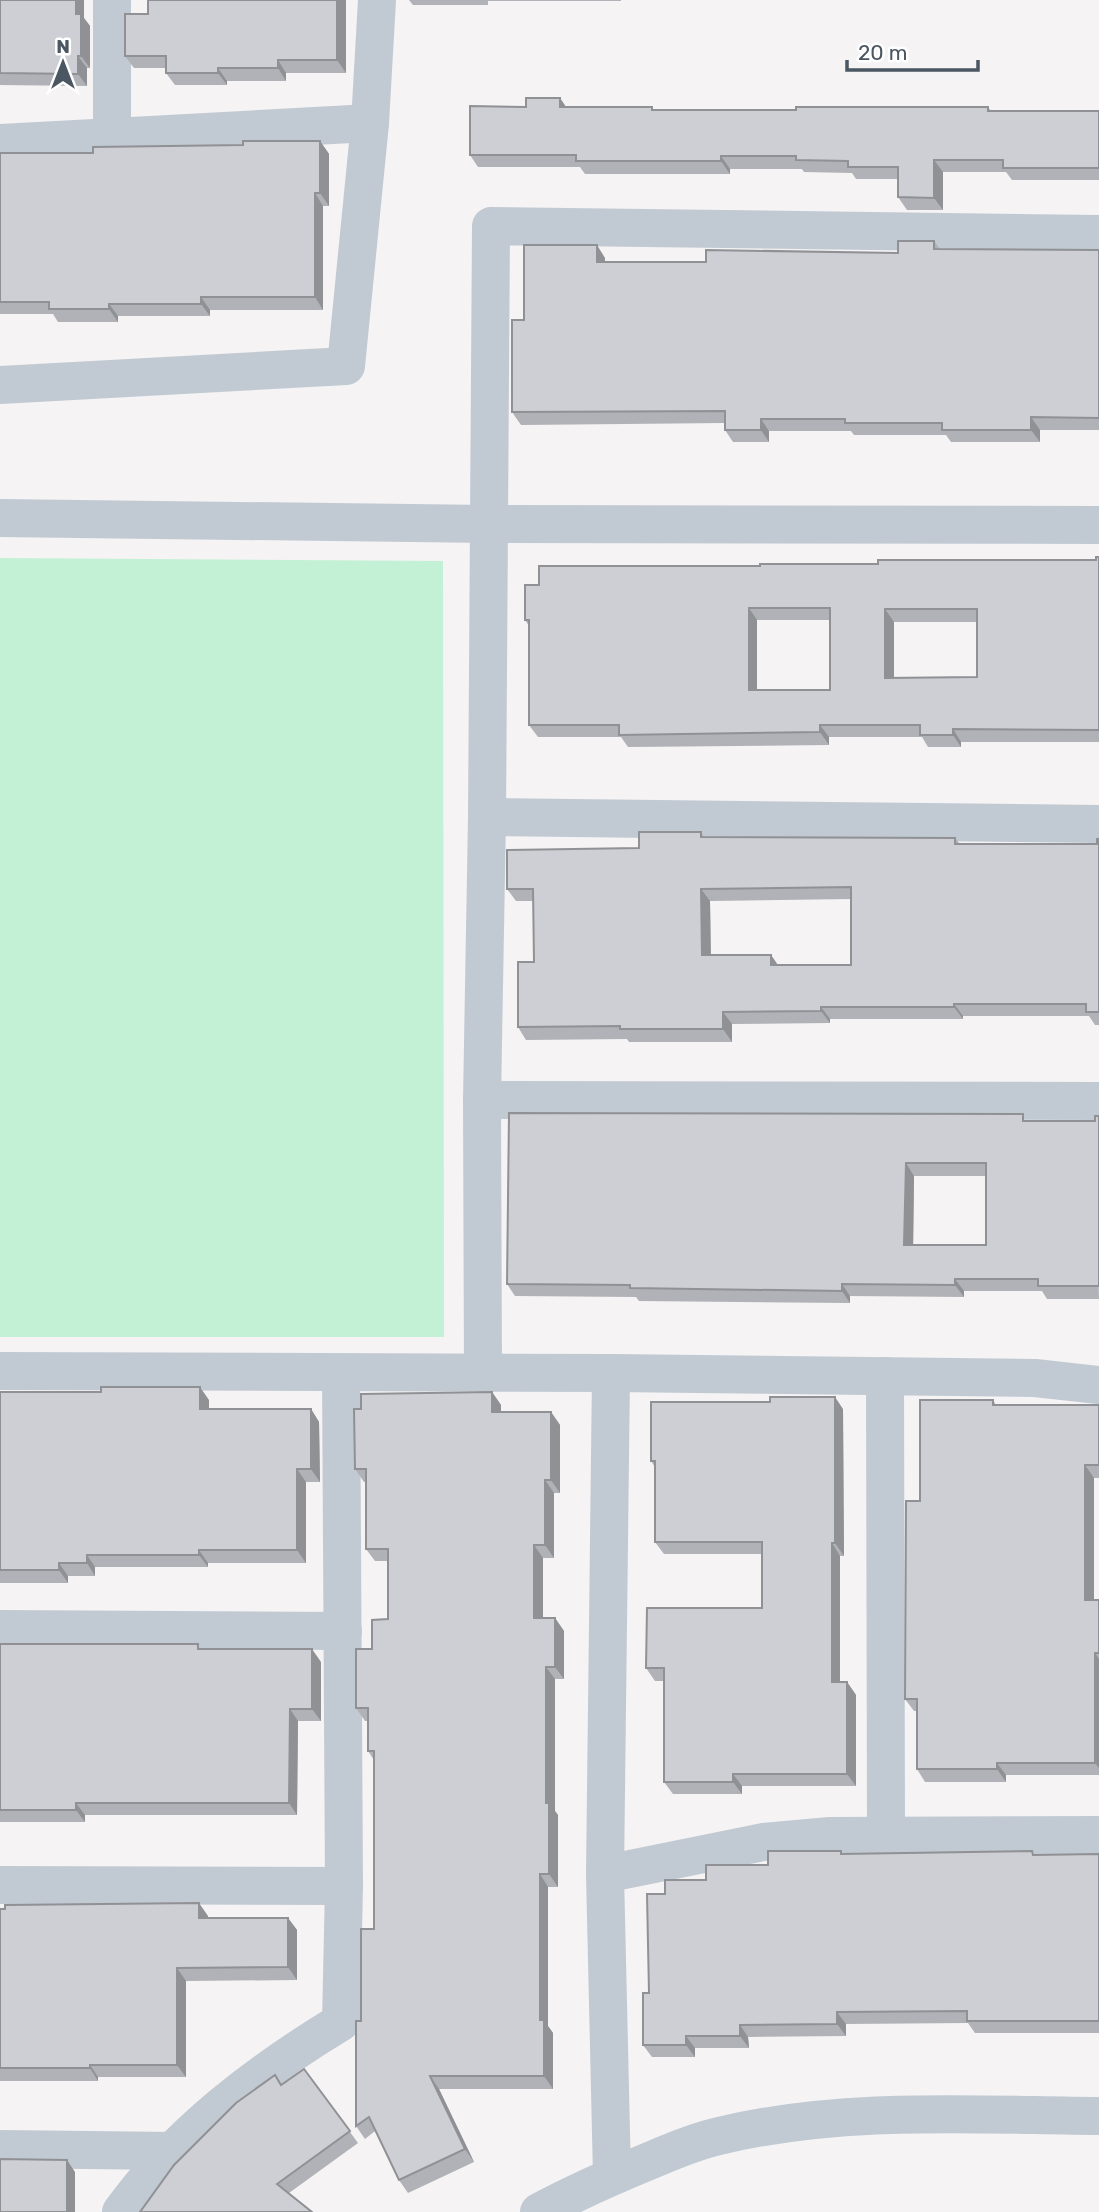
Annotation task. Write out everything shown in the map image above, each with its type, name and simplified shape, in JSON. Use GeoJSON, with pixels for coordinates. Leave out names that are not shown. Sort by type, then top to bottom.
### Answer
{"type":"FeatureCollection","features":[{"type":"Feature","properties":{"kind":"street"},"geometry":{"type":"LineString","coordinates":[[112,0],[112,137]]}},
{"type":"Feature","properties":{"kind":"street"},"geometry":{"type":"LineString","coordinates":[[0,385],[346,366],[370,123],[377,0]]}},
{"type":"Feature","properties":{"kind":"street"},"geometry":{"type":"LineString","coordinates":[[0,143],[370,123]]}},
{"type":"Feature","properties":{"kind":"street"},"geometry":{"type":"LineString","coordinates":[[483,1373],[482,1100],[491,226],[1099,234]]}},
{"type":"Feature","properties":{"kind":"street"},"geometry":{"type":"LineString","coordinates":[[0,518],[489,524],[1099,525]]}},
{"type":"Feature","properties":{"kind":"street"},"geometry":{"type":"LineString","coordinates":[[487,817],[1099,824]]}},
{"type":"Feature","properties":{"kind":"street"},"geometry":{"type":"LineString","coordinates":[[482,1100],[1099,1101]]}},
{"type":"Feature","properties":{"kind":"street"},"geometry":{"type":"LineString","coordinates":[[0,1371],[885,1376],[1035,1378],[1099,1385]]}},
{"type":"Feature","properties":{"kind":"street"},"geometry":{"type":"LineString","coordinates":[[121,2212],[134,2194],[198,2125],[250,2082],[341,2022],[344,1886],[341,1373]]}},
{"type":"Feature","properties":{"kind":"street"},"geometry":{"type":"LineString","coordinates":[[611,1373],[606,1874],[612,2176]]}},
{"type":"Feature","properties":{"kind":"street"},"geometry":{"type":"LineString","coordinates":[[885,1376],[886,1836]]}},
{"type":"Feature","properties":{"kind":"street"},"geometry":{"type":"LineString","coordinates":[[0,1629],[343,1631]]}},
{"type":"Feature","properties":{"kind":"street"},"geometry":{"type":"LineString","coordinates":[[606,1874],[762,1842],[830,1836],[1099,1835]]}},
{"type":"Feature","properties":{"kind":"street"},"geometry":{"type":"LineString","coordinates":[[0,1885],[344,1886]]}},
{"type":"Feature","properties":{"kind":"street"},"geometry":{"type":"LineString","coordinates":[[539,2212],[612,2176],[692,2144],[718,2136],[805,2121],[882,2115],[1099,2116]]}},
{"type":"Feature","properties":{"kind":"street"},"geometry":{"type":"LineString","coordinates":[[0,2149],[174,2151]]}},
{"type":"Feature","properties":{"kind":"green space"},"geometry":{"type":"Polygon","coordinates":[[[0,558],[443,561],[444,1337],[0,1337],[0,558]]]}},
{"type":"Feature","properties":{"kind":"building"},"geometry":{"type":"Polygon","coordinates":[[[0,0],[76,0],[76,14],[81,14],[78,74],[0,73],[0,0]]]}},
{"type":"Feature","properties":{"kind":"building"},"geometry":{"type":"Polygon","coordinates":[[[148,0],[337,0],[337,60],[278,60],[278,68],[218,68],[218,73],[166,73],[166,56],[125,56],[125,14],[148,14],[148,0]]]}},
{"type":"Feature","properties":{"kind":"building"},"geometry":{"type":"Polygon","coordinates":[[[526,98],[560,98],[560,107],[652,107],[652,110],[988,107],[988,111],[1099,111],[1099,168],[1003,168],[1003,160],[934,160],[934,198],[898,197],[898,167],[848,167],[848,161],[796,160],[796,156],[721,156],[721,161],[576,161],[576,155],[470,155],[470,106],[526,107],[526,98]]]}},
{"type":"Feature","properties":{"kind":"building"},"geometry":{"type":"Polygon","coordinates":[[[243,141],[320,141],[320,193],[315,193],[315,297],[201,297],[201,304],[109,304],[109,309],[49,309],[49,302],[0,302],[0,153],[93,153],[93,147],[243,145],[243,141]]]}},
{"type":"Feature","properties":{"kind":"building"},"geometry":{"type":"Polygon","coordinates":[[[898,241],[934,241],[934,249],[1099,250],[1099,418],[1031,417],[1031,430],[942,430],[942,423],[845,423],[845,419],[761,419],[761,430],[725,430],[725,411],[512,412],[512,320],[524,320],[524,245],[597,245],[597,262],[706,262],[706,250],[898,253],[898,241]]]}},
{"type":"Feature","properties":{"kind":"building"},"geometry":{"type":"Polygon","coordinates":[[[1096,557],[1099,557],[1099,730],[953,729],[953,735],[920,735],[920,725],[820,725],[820,732],[619,735],[619,725],[529,725],[529,620],[525,620],[525,585],[539,585],[539,566],[760,566],[878,564],[878,560],[1096,560],[1096,557]],[[749,608],[749,690],[830,690],[830,608],[749,608]],[[885,609],[885,678],[977,677],[977,609],[885,609]]]}},
{"type":"Feature","properties":{"kind":"building"},"geometry":{"type":"Polygon","coordinates":[[[639,832],[701,832],[701,837],[955,838],[955,844],[1097,844],[1099,839],[1099,1012],[1086,1012],[1086,1004],[821,1007],[821,1011],[723,1012],[723,1029],[518,1027],[518,962],[534,962],[533,889],[507,889],[507,850],[639,848],[639,832]],[[851,887],[701,889],[702,955],[771,955],[771,965],[851,965],[851,887]]]}},
{"type":"Feature","properties":{"kind":"building"},"geometry":{"type":"Polygon","coordinates":[[[509,1113],[1023,1114],[1023,1121],[1095,1121],[1095,1116],[1099,1116],[1099,1286],[1038,1286],[1038,1279],[955,1279],[955,1285],[842,1284],[842,1291],[507,1284],[509,1113]],[[906,1163],[904,1245],[986,1245],[986,1163],[906,1163]]]}},
{"type":"Feature","properties":{"kind":"building"},"geometry":{"type":"Polygon","coordinates":[[[101,1387],[200,1387],[200,1409],[311,1409],[311,1469],[297,1469],[297,1550],[199,1550],[199,1555],[87,1555],[87,1563],[59,1563],[59,1570],[0,1570],[0,1392],[101,1392],[101,1387]]]}},
{"type":"Feature","properties":{"kind":"building"},"geometry":{"type":"Polygon","coordinates":[[[492,1392],[492,1412],[551,1412],[551,1480],[545,1480],[545,1545],[534,1545],[534,1618],[555,1618],[555,1667],[546,1667],[549,1874],[540,1874],[540,2020],[544,2020],[544,2076],[430,2076],[465,2149],[399,2180],[369,2117],[356,2126],[356,2021],[361,2021],[361,1929],[374,1929],[374,1751],[368,1751],[368,1708],[356,1708],[356,1649],[372,1649],[372,1620],[388,1619],[388,1549],[366,1549],[366,1469],[355,1469],[354,1409],[361,1409],[361,1394],[492,1392]]]}},
{"type":"Feature","properties":{"kind":"building"},"geometry":{"type":"Polygon","coordinates":[[[770,1397],[835,1397],[832,1682],[847,1682],[847,1774],[733,1774],[733,1782],[664,1782],[664,1668],[646,1668],[647,1608],[762,1608],[762,1542],[655,1542],[655,1461],[651,1461],[651,1402],[770,1402],[770,1397]]]}},
{"type":"Feature","properties":{"kind":"building"},"geometry":{"type":"Polygon","coordinates":[[[920,1400],[993,1400],[993,1405],[1099,1405],[1099,1465],[1085,1465],[1085,1600],[1099,1600],[1099,1653],[1095,1653],[1095,1763],[997,1763],[997,1769],[917,1769],[917,1699],[905,1699],[906,1501],[920,1501],[920,1400]]]}},
{"type":"Feature","properties":{"kind":"building"},"geometry":{"type":"Polygon","coordinates":[[[0,1644],[198,1644],[198,1649],[312,1649],[312,1709],[290,1709],[289,1803],[76,1803],[76,1810],[0,1810],[0,1644]]]}},
{"type":"Feature","properties":{"kind":"building"},"geometry":{"type":"Polygon","coordinates":[[[768,1851],[841,1851],[841,1854],[1032,1851],[1033,1855],[1099,1854],[1099,2021],[967,2021],[967,2011],[837,2012],[837,2024],[740,2025],[740,2036],[686,2036],[686,2045],[643,2045],[643,1993],[649,1993],[647,1894],[665,1894],[665,1880],[706,1880],[706,1865],[768,1865],[768,1851]]]}},
{"type":"Feature","properties":{"kind":"building"},"geometry":{"type":"Polygon","coordinates":[[[199,1903],[199,1918],[288,1918],[288,1967],[177,1968],[177,2065],[0,2068],[0,1909],[5,1909],[5,1905],[199,1903]]]}},
{"type":"Feature","properties":{"kind":"building"},"geometry":{"type":"Polygon","coordinates":[[[304,2069],[350,2131],[277,2184],[312,2212],[140,2212],[174,2165],[236,2103],[275,2075],[281,2085],[304,2069]]]}},
{"type":"Feature","properties":{"kind":"building"},"geometry":{"type":"Polygon","coordinates":[[[0,2159],[67,2160],[67,2212],[0,2212],[0,2159]]]}}]}
